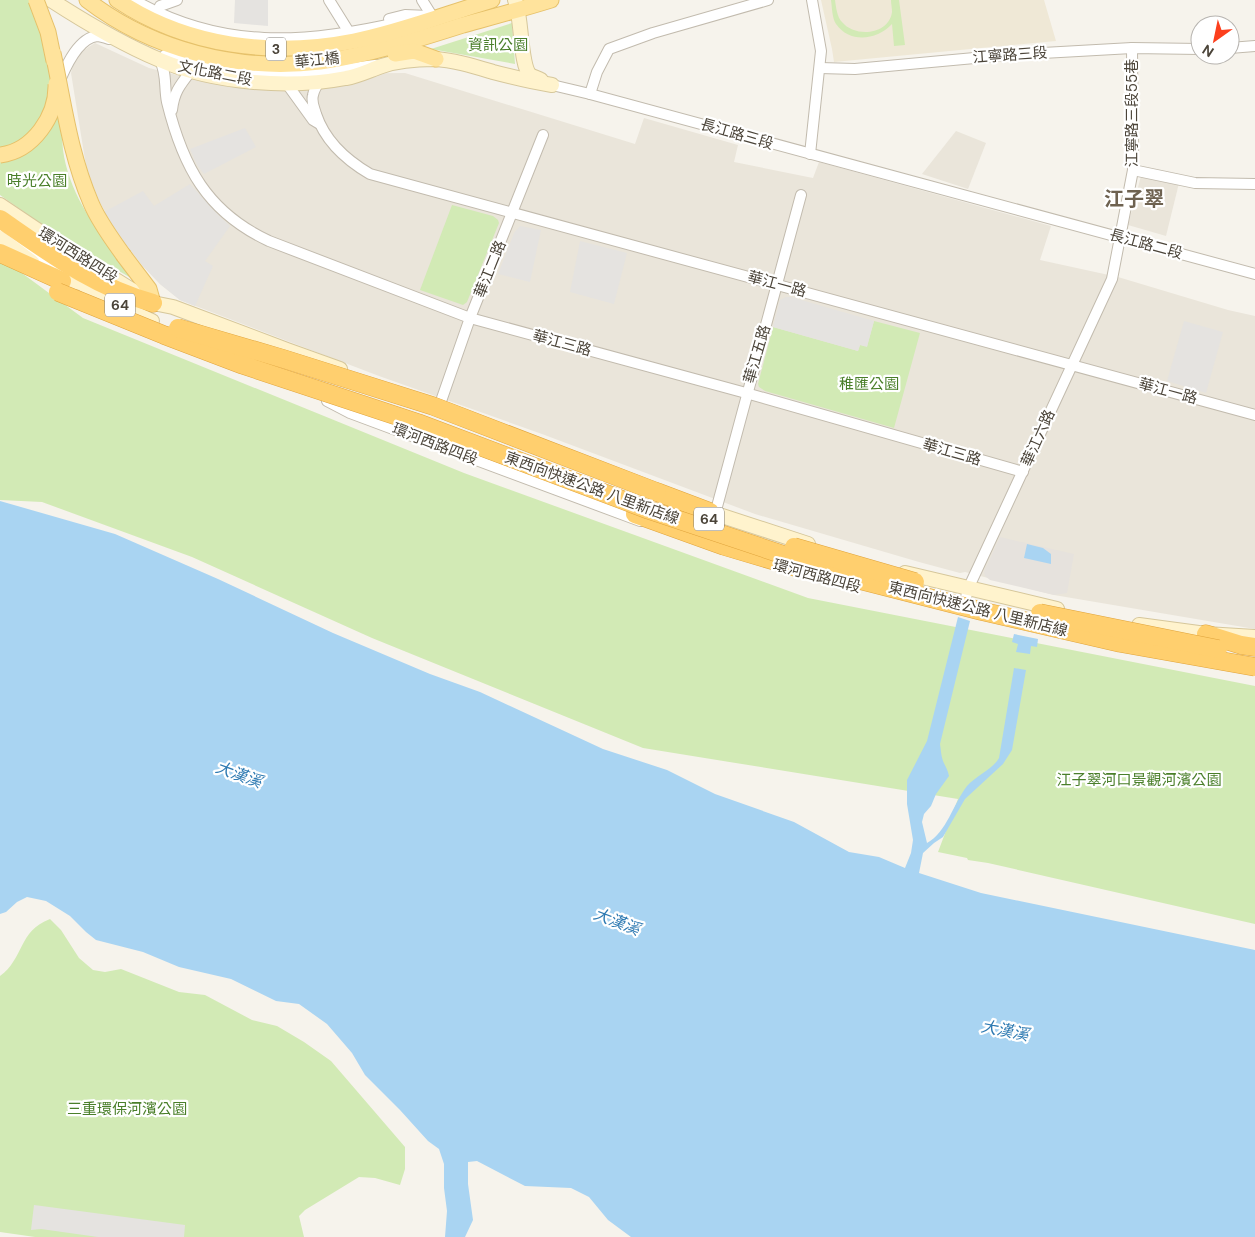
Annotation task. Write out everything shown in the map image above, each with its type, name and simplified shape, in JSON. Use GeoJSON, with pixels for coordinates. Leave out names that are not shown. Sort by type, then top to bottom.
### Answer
{"type":"FeatureCollection","features":[{"type":"Feature","properties":{"kind":"highway"},"geometry":{"type":"LineString","coordinates":[[0,219],[64,271]]}},
{"type":"Feature","properties":{"kind":"highway"},"geometry":{"type":"LineString","coordinates":[[0,225],[64,271],[98,282],[133,298],[150,311]]}},
{"type":"Feature","properties":{"kind":"highway","name":"64"},"geometry":{"type":"LineString","coordinates":[[0,253],[64,271]]}},
{"type":"Feature","properties":{"kind":"highway","name":"64"},"geometry":{"type":"LineString","coordinates":[[0,265],[64,271]]}},
{"type":"Feature","properties":{"kind":"highway","name":"東西向快速公路 八里新店線"},"geometry":{"type":"LineString","coordinates":[[64,271],[178,328],[455,424],[683,511],[824,556],[983,601],[1255,658]]}},
{"type":"Feature","properties":{"kind":"highway","name":"東西向快速公路 八里新店線"},"geometry":{"type":"LineString","coordinates":[[64,271],[164,335],[243,365],[418,423],[640,506],[802,561],[824,571],[981,611],[1120,643],[1255,668]]}},
{"type":"Feature","properties":{"kind":"highway"},"geometry":{"type":"LineString","coordinates":[[178,328],[434,406],[713,513]]}},
{"type":"Feature","properties":{"kind":"highway"},"geometry":{"type":"LineString","coordinates":[[327,401],[350,406],[642,517],[724,546],[798,568],[824,571]]}},
{"type":"Feature","properties":{"kind":"highway"},"geometry":{"type":"LineString","coordinates":[[1206,634],[1241,645],[1255,647]]}},
{"type":"Feature","properties":{"kind":"main road"},"geometry":{"type":"LineString","coordinates":[[37,0],[53,53],[64,103],[67,130],[91,205],[107,233],[149,289],[150,311]]}},
{"type":"Feature","properties":{"kind":"main road","name":"文化路二段"},"geometry":{"type":"LineString","coordinates":[[51,0],[160,61],[191,71],[221,77],[287,84],[346,78],[407,60],[436,59]]}},
{"type":"Feature","properties":{"kind":"main road","name":"華江橋"},"geometry":{"type":"LineString","coordinates":[[87,0],[123,24],[147,37],[174,48],[253,63],[289,64],[348,57],[415,40],[496,16],[517,5]]}},
{"type":"Feature","properties":{"kind":"main road","name":"文化路二段"},"geometry":{"type":"LineString","coordinates":[[117,0],[158,23],[190,34],[220,42],[284,49],[314,48],[355,41],[492,0]]}},
{"type":"Feature","properties":{"kind":"main road","name":"3"},"geometry":{"type":"LineString","coordinates":[[517,5],[551,0]]}},
{"type":"Feature","properties":{"kind":"main road"},"geometry":{"type":"LineString","coordinates":[[517,5],[523,52],[530,74],[552,85]]}},
{"type":"Feature","properties":{"kind":"main road"},"geometry":{"type":"LineString","coordinates":[[200,54],[218,65],[241,69],[269,70],[321,69],[414,51],[436,59]]}},
{"type":"Feature","properties":{"kind":"main road"},"geometry":{"type":"LineString","coordinates":[[476,66],[492,66],[514,71],[519,66],[523,52]]}},
{"type":"Feature","properties":{"kind":"main road"},"geometry":{"type":"LineString","coordinates":[[0,155],[14,152],[32,140],[43,127],[51,113],[56,89],[53,53]]}},
{"type":"Feature","properties":{"kind":"main road","name":"長江路三段"},"geometry":{"type":"LineString","coordinates":[[436,59],[476,66],[523,80],[552,85]]}},
{"type":"Feature","properties":{"kind":"main road","name":"環河西路四段"},"geometry":{"type":"LineString","coordinates":[[0,205],[64,248],[150,311],[244,361],[811,559],[1032,629],[1142,651],[1198,650],[1255,658]]}},
{"type":"Feature","properties":{"kind":"main road","name":"環河西路四段"},"geometry":{"type":"LineString","coordinates":[[0,238],[28,259],[62,280],[64,271]]}},
{"type":"Feature","properties":{"kind":"main road","name":"環河西路四段"},"geometry":{"type":"LineString","coordinates":[[150,311],[173,307],[411,396],[429,399],[698,500],[713,513]]}},
{"type":"Feature","properties":{"kind":"main road","name":"環河西路四段"},"geometry":{"type":"LineString","coordinates":[[150,311],[167,337],[327,401]]}},
{"type":"Feature","properties":{"kind":"main road","name":"環河西路四段"},"geometry":{"type":"LineString","coordinates":[[411,396],[427,406],[468,422],[479,432],[681,508],[713,513],[873,566],[968,589],[1130,624],[1255,638]]}},
{"type":"Feature","properties":{"kind":"main road","name":"環河西路四段"},"geometry":{"type":"LineString","coordinates":[[1130,624],[1198,650]]}},
{"type":"Feature","properties":{"kind":"street"},"geometry":{"type":"LineString","coordinates":[[37,0],[54,44],[61,78],[65,142],[79,189],[150,311]]}},
{"type":"Feature","properties":{"kind":"street"},"geometry":{"type":"LineString","coordinates":[[134,0],[167,17],[196,26],[243,37],[275,40],[341,35],[436,16],[422,0]]}},
{"type":"Feature","properties":{"kind":"street","name":"文化路二段"},"geometry":{"type":"LineString","coordinates":[[147,0],[192,20],[213,26],[264,34],[313,33],[347,29],[405,16],[436,16]]}},
{"type":"Feature","properties":{"kind":"street"},"geometry":{"type":"LineString","coordinates":[[160,6],[177,0]]}},
{"type":"Feature","properties":{"kind":"street"},"geometry":{"type":"LineString","coordinates":[[329,0],[347,29]]}},
{"type":"Feature","properties":{"kind":"street"},"geometry":{"type":"LineString","coordinates":[[590,94],[597,72],[609,49],[768,0]]}},
{"type":"Feature","properties":{"kind":"street"},"geometry":{"type":"LineString","coordinates":[[810,154],[821,52],[812,0]]}},
{"type":"Feature","properties":{"kind":"street"},"geometry":{"type":"LineString","coordinates":[[67,3],[124,38],[164,55],[201,66],[227,71],[265,75],[295,75],[393,63]]}},
{"type":"Feature","properties":{"kind":"street"},"geometry":{"type":"LineString","coordinates":[[61,78],[68,59],[88,40],[97,36],[123,42]]}},
{"type":"Feature","properties":{"kind":"street"},"geometry":{"type":"LineString","coordinates":[[1240,47],[1255,46]]}},
{"type":"Feature","properties":{"kind":"street","name":"江寧路三段"},"geometry":{"type":"LineString","coordinates":[[820,68],[855,68],[1007,55],[1132,48],[1190,49]]}},
{"type":"Feature","properties":{"kind":"street","name":"江寧路三段55巷"},"geometry":{"type":"LineString","coordinates":[[1113,271],[1118,253],[1132,170],[1132,48]]}},
{"type":"Feature","properties":{"kind":"street","name":"華江三路"},"geometry":{"type":"LineString","coordinates":[[160,61],[164,67],[167,101],[186,161],[203,189],[225,213],[247,231],[470,318],[746,393],[1023,472]]}},
{"type":"Feature","properties":{"kind":"street","name":"華江三路"},"geometry":{"type":"LineString","coordinates":[[171,114],[174,96],[179,85],[191,71]]}},
{"type":"Feature","properties":{"kind":"street","name":"華江一路"},"geometry":{"type":"LineString","coordinates":[[320,81],[312,98],[312,104],[319,123],[337,149],[354,165],[370,174],[1255,415]]}},
{"type":"Feature","properties":{"kind":"street","name":"華江一路"},"geometry":{"type":"LineString","coordinates":[[287,84],[313,120],[319,123]]}},
{"type":"Feature","properties":{"kind":"street","name":"長江路三段"},"geometry":{"type":"LineString","coordinates":[[552,85],[1037,215]]}},
{"type":"Feature","properties":{"kind":"street","name":"華江二路"},"geometry":{"type":"LineString","coordinates":[[440,404],[470,318],[543,135]]}},
{"type":"Feature","properties":{"kind":"street"},"geometry":{"type":"LineString","coordinates":[[1132,170],[1195,183],[1255,184]]}},
{"type":"Feature","properties":{"kind":"street","name":"華江五路"},"geometry":{"type":"LineString","coordinates":[[713,513],[801,196]]}},
{"type":"Feature","properties":{"kind":"street"},"geometry":{"type":"LineString","coordinates":[[0,214],[64,271]]}},
{"type":"Feature","properties":{"kind":"street","name":"長江路二段"},"geometry":{"type":"LineString","coordinates":[[1037,215],[1255,274]]}},
{"type":"Feature","properties":{"kind":"street"},"geometry":{"type":"LineString","coordinates":[[0,230],[64,271]]}},
{"type":"Feature","properties":{"kind":"street","name":"華江六路"},"geometry":{"type":"LineString","coordinates":[[964,606],[968,589],[1112,279],[1113,271]]}},
{"type":"Feature","properties":{"kind":"street","name":"環河西路四段"},"geometry":{"type":"LineString","coordinates":[[327,401],[359,416],[705,544],[821,578],[926,602],[964,606]]}},
{"type":"Feature","properties":{"kind":"street","name":"環河西路四段"},"geometry":{"type":"LineString","coordinates":[[1142,651],[1255,668]]}},
{"type":"Feature","properties":{"kind":"shaded area"},"geometry":{"type":"Polygon","coordinates":[[[235,0],[268,0],[268,26],[234,23],[235,0]]]}},
{"type":"Feature","properties":{"kind":"shaded area"},"geometry":{"type":"Polygon","coordinates":[[[821,0],[1044,0],[1056,41],[834,62],[821,0]]]}},
{"type":"Feature","properties":{"kind":"shaded area"},"geometry":{"type":"Polygon","coordinates":[[[95,43],[149,68],[177,75],[405,73],[635,144],[644,118],[738,145],[734,162],[813,178],[819,162],[1051,226],[1040,260],[1118,277],[1228,310],[1255,316],[1255,629],[1054,595],[919,562],[755,514],[542,434],[379,376],[180,300],[160,284],[142,265],[119,235],[97,198],[87,172],[71,73],[74,62],[81,52],[95,43]]]}},
{"type":"Feature","properties":{"kind":"shaded area"},"geometry":{"type":"Polygon","coordinates":[[[245,128],[256,147],[204,174],[197,165],[190,149],[245,128]]]}},
{"type":"Feature","properties":{"kind":"shaded area"},"geometry":{"type":"Polygon","coordinates":[[[956,131],[986,143],[968,189],[922,174],[956,131]]]}},
{"type":"Feature","properties":{"kind":"shaded area"},"geometry":{"type":"Polygon","coordinates":[[[1141,176],[1179,183],[1166,236],[1128,225],[1141,176]]]}},
{"type":"Feature","properties":{"kind":"shaded area"},"geometry":{"type":"Polygon","coordinates":[[[190,184],[230,226],[205,261],[213,266],[195,306],[180,300],[160,284],[142,265],[104,212],[143,191],[154,206],[190,184]]]}},
{"type":"Feature","properties":{"kind":"shaded area"},"geometry":{"type":"Polygon","coordinates":[[[520,226],[541,230],[530,282],[498,274],[514,233],[520,226]]]}},
{"type":"Feature","properties":{"kind":"shaded area"},"geometry":{"type":"Polygon","coordinates":[[[580,241],[627,253],[614,304],[570,292],[580,241]]]}},
{"type":"Feature","properties":{"kind":"shaded area"},"geometry":{"type":"Polygon","coordinates":[[[786,297],[874,321],[867,347],[860,345],[858,351],[773,327],[780,300],[786,297]]]}},
{"type":"Feature","properties":{"kind":"shaded area"},"geometry":{"type":"Polygon","coordinates":[[[1184,321],[1223,332],[1206,393],[1167,381],[1184,321]]]}},
{"type":"Feature","properties":{"kind":"shaded area"},"geometry":{"type":"Polygon","coordinates":[[[1000,537],[1074,554],[1067,593],[1054,595],[990,580],[985,576],[984,572],[1000,537]]]}},
{"type":"Feature","properties":{"kind":"shaded area"},"geometry":{"type":"Polygon","coordinates":[[[34,1205],[185,1225],[184,1237],[98,1237],[41,1229],[31,1230],[34,1205]]]}},
{"type":"Feature","properties":{"kind":"green space","name":"時光公園"},"geometry":{"type":"Polygon","coordinates":[[[0,0],[33,0],[53,85],[35,133],[0,153],[0,0]]]}},
{"type":"Feature","properties":{"kind":"green space"},"geometry":{"type":"Polygon","coordinates":[[[831,0],[835,0],[840,20],[848,27],[863,32],[871,32],[885,26],[890,20],[892,12],[891,0],[899,0],[905,45],[894,46],[892,24],[879,34],[864,38],[849,35],[836,24],[831,0]]]}},
{"type":"Feature","properties":{"kind":"green space","name":"資訊公園"},"geometry":{"type":"Polygon","coordinates":[[[512,23],[515,64],[431,49],[512,23]]]}},
{"type":"Feature","properties":{"kind":"green space","name":"時光公園"},"geometry":{"type":"Polygon","coordinates":[[[60,92],[63,150],[73,187],[92,222],[137,284],[131,278],[57,235],[0,195],[0,160],[13,156],[60,92]]]}},
{"type":"Feature","properties":{"kind":"green space"},"geometry":{"type":"Polygon","coordinates":[[[452,205],[493,216],[499,223],[467,302],[463,305],[420,290],[452,205]]]}},
{"type":"Feature","properties":{"kind":"green space","name":"江子翠河口景觀河濱公園"},"geometry":{"type":"Polygon","coordinates":[[[0,257],[83,318],[464,473],[808,598],[1255,686],[1255,924],[938,852],[958,799],[643,748],[372,638],[192,557],[42,502],[0,500],[0,257]]]}},
{"type":"Feature","properties":{"kind":"green space","name":"稚匯公園"},"geometry":{"type":"Polygon","coordinates":[[[874,321],[920,333],[894,428],[765,391],[759,387],[758,384],[773,327],[858,351],[860,345],[867,346],[874,321]]]}},
{"type":"Feature","properties":{"kind":"green space","name":"三重環保河濱公園"},"geometry":{"type":"Polygon","coordinates":[[[50,919],[61,930],[79,958],[93,970],[105,972],[121,969],[179,992],[205,995],[252,1020],[277,1026],[331,1061],[405,1147],[405,1169],[400,1185],[375,1178],[359,1177],[305,1210],[299,1216],[304,1237],[35,1237],[0,1232],[0,976],[13,962],[32,931],[50,919]]]}},
{"type":"Feature","properties":{"kind":"water","name":"大漢溪"},"geometry":{"type":"Polygon","coordinates":[[[0,501],[115,534],[218,579],[333,633],[430,674],[480,692],[603,749],[667,770],[715,794],[794,822],[849,852],[879,857],[905,868],[911,853],[913,840],[907,804],[907,780],[927,741],[958,617],[970,621],[940,744],[942,759],[949,776],[924,814],[922,822],[927,843],[945,825],[967,786],[999,758],[1014,668],[1026,670],[1012,750],[1003,764],[965,799],[943,837],[923,853],[919,873],[981,893],[1255,950],[1255,1237],[631,1237],[608,1220],[589,1197],[571,1188],[525,1186],[477,1161],[468,1162],[468,1184],[473,1220],[465,1237],[445,1237],[447,1211],[444,1188],[444,1164],[439,1149],[428,1141],[365,1075],[352,1053],[327,1024],[299,1004],[276,1001],[231,979],[179,967],[143,952],[96,940],[70,916],[46,901],[27,897],[17,902],[6,912],[0,914],[0,501]]]}},
{"type":"Feature","properties":{"kind":"water"},"geometry":{"type":"Polygon","coordinates":[[[1027,544],[1043,548],[1051,554],[1051,564],[1024,558],[1027,544]]]}},
{"type":"Feature","properties":{"kind":"water"},"geometry":{"type":"Polygon","coordinates":[[[1014,634],[1038,639],[1037,647],[1031,646],[1030,654],[1016,652],[1018,644],[1012,642],[1014,634]]]}},
{"type":"Feature","properties":{"kind":"district","name":"江子翠"},"geometry":{"type":"Point","coordinates":[1134,199]}}]}
